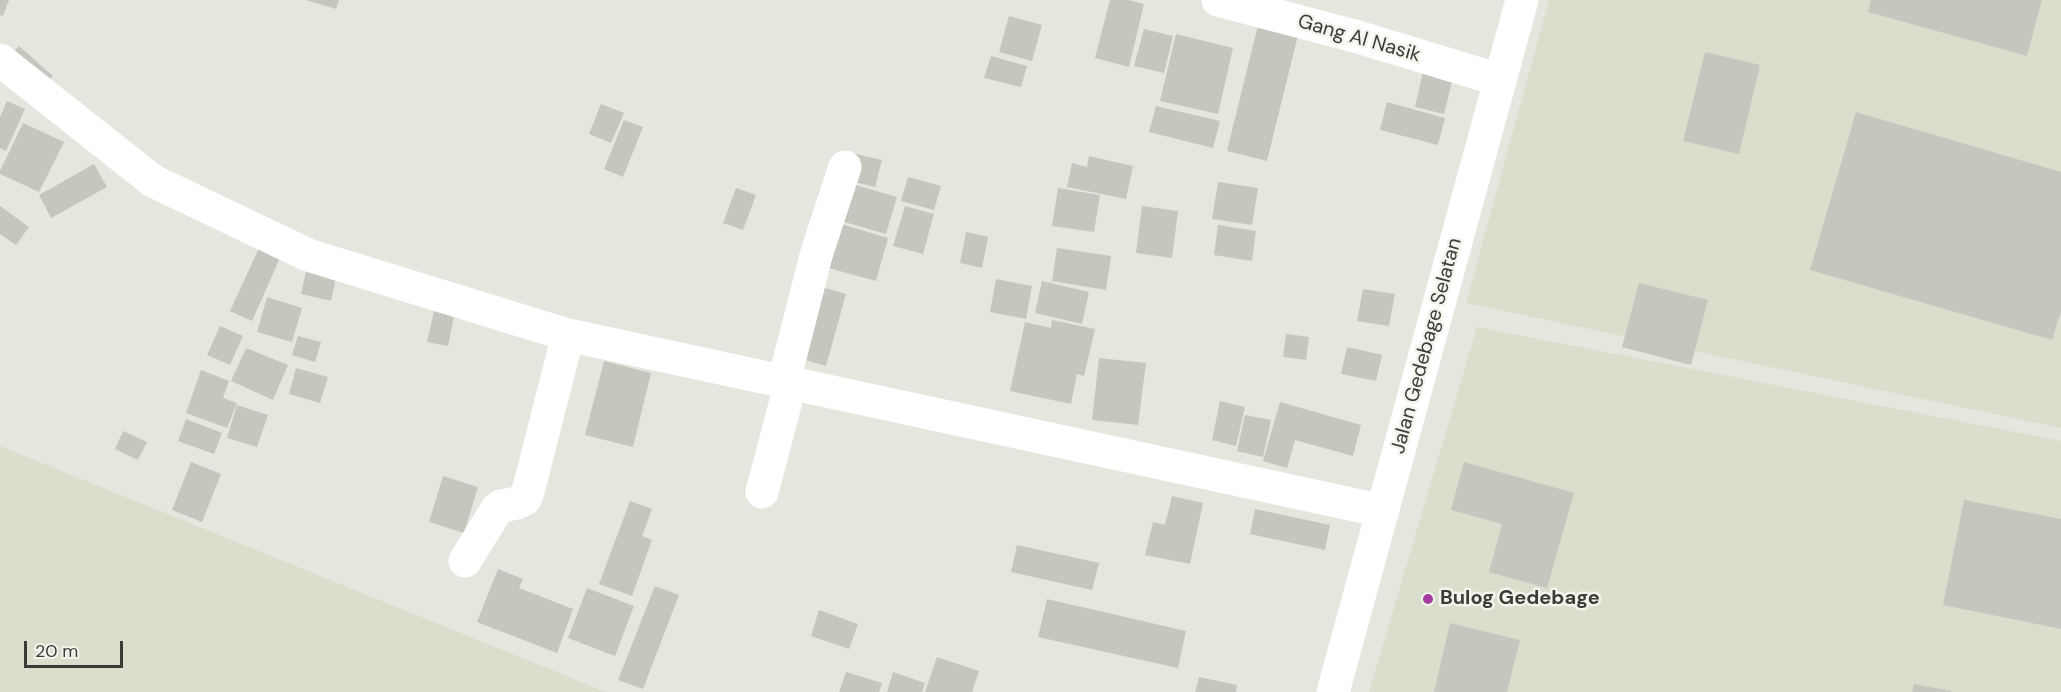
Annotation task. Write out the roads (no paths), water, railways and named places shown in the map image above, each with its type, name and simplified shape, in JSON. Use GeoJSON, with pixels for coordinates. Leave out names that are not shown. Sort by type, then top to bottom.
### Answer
{"type":"FeatureCollection","features":[{"type":"Feature","properties":{"kind":"street","name":"Gang Al Nasik"},"geometry":{"type":"LineString","coordinates":[[1218,0],[1358,37],[1500,80]]}},
{"type":"Feature","properties":{"kind":"street","name":"Jalan Gedebage Selatan"},"geometry":{"type":"LineString","coordinates":[[1333,692],[1522,0]]}},
{"type":"Feature","properties":{"kind":"street"},"geometry":{"type":"LineString","coordinates":[[0,60],[153,181],[308,255],[568,335],[1383,511]]}},
{"type":"Feature","properties":{"kind":"street"},"geometry":{"type":"LineString","coordinates":[[762,492],[817,252],[845,167]]}},
{"type":"Feature","properties":{"kind":"street"},"geometry":{"type":"LineString","coordinates":[[465,561],[497,509],[525,499],[568,335]]}},
{"type":"Feature","properties":{"kind":"place","name":"Bulog Gedebage"},"geometry":{"type":"Point","coordinates":[1428,599]}}]}
